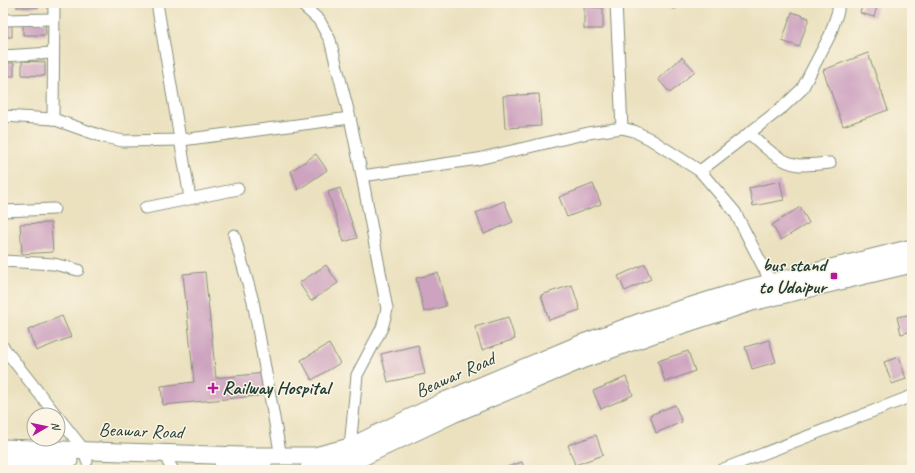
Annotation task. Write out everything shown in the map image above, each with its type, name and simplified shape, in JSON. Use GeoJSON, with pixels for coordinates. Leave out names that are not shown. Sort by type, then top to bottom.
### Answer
{"type":"FeatureCollection","features":[{"type":"Feature","properties":{"kind":"main road","name":"Beawar Road"},"geometry":{"type":"LineString","coordinates":[[308,470],[355,459],[452,414],[584,359],[654,334],[761,292],[912,248]]}},
{"type":"Feature","properties":{"kind":"main road","name":"Beawar Road"},"geometry":{"type":"LineString","coordinates":[[761,292],[912,264]]}},
{"type":"Feature","properties":{"kind":"main road","name":"Beawar Road"},"geometry":{"type":"LineString","coordinates":[[3,448],[171,462],[201,459],[315,456],[355,459]]}},
{"type":"Feature","properties":{"kind":"main road","name":"Beawar Road"},"geometry":{"type":"LineString","coordinates":[[3,460],[85,455]]}},
{"type":"Feature","properties":{"kind":"main road","name":"Beawar Road"},"geometry":{"type":"LineString","coordinates":[[201,459],[264,470]]}},
{"type":"Feature","properties":{"kind":"street"},"geometry":{"type":"LineString","coordinates":[[52,119],[54,3]]}},
{"type":"Feature","properties":{"kind":"street"},"geometry":{"type":"LineString","coordinates":[[157,3],[182,140],[190,198]]}},
{"type":"Feature","properties":{"kind":"street"},"geometry":{"type":"LineString","coordinates":[[300,3],[319,20],[330,40],[350,118],[387,309],[382,328],[357,375],[355,459]]}},
{"type":"Feature","properties":{"kind":"street"},"geometry":{"type":"LineString","coordinates":[[616,3],[622,128]]}},
{"type":"Feature","properties":{"kind":"street"},"geometry":{"type":"LineString","coordinates":[[700,171],[783,107],[802,89],[830,36],[838,11],[838,3]]}},
{"type":"Feature","properties":{"kind":"street"},"geometry":{"type":"LineString","coordinates":[[3,20],[53,19]]}},
{"type":"Feature","properties":{"kind":"street"},"geometry":{"type":"LineString","coordinates":[[3,56],[52,53]]}},
{"type":"Feature","properties":{"kind":"street"},"geometry":{"type":"LineString","coordinates":[[3,116],[52,119],[104,137],[123,141],[182,140],[350,118]]}},
{"type":"Feature","properties":{"kind":"street"},"geometry":{"type":"LineString","coordinates":[[362,176],[478,160],[582,134],[622,128],[634,131],[650,139],[700,171],[735,212],[761,292]]}},
{"type":"Feature","properties":{"kind":"street"},"geometry":{"type":"LineString","coordinates":[[749,133],[776,156],[788,162],[798,165],[830,163]]}},
{"type":"Feature","properties":{"kind":"street"},"geometry":{"type":"LineString","coordinates":[[145,208],[238,189]]}},
{"type":"Feature","properties":{"kind":"street"},"geometry":{"type":"LineString","coordinates":[[3,211],[54,209]]}},
{"type":"Feature","properties":{"kind":"street"},"geometry":{"type":"LineString","coordinates":[[234,235],[252,301],[281,457]]}},
{"type":"Feature","properties":{"kind":"street"},"geometry":{"type":"LineString","coordinates":[[3,261],[54,264],[78,270]]}},
{"type":"Feature","properties":{"kind":"street"},"geometry":{"type":"LineString","coordinates":[[4,349],[50,407]]}},
{"type":"Feature","properties":{"kind":"street"},"geometry":{"type":"LineString","coordinates":[[722,470],[912,396]]}},
{"type":"Feature","properties":{"kind":"street"},"geometry":{"type":"LineString","coordinates":[[66,429],[85,455]]}},
{"type":"Feature","properties":{"kind":"building"},"geometry":{"type":"Polygon","coordinates":[[[17,3],[39,3],[39,7],[17,7],[17,3]]]}},
{"type":"Feature","properties":{"kind":"building"},"geometry":{"type":"Polygon","coordinates":[[[659,3],[677,3],[675,9],[659,3]]]}},
{"type":"Feature","properties":{"kind":"building"},"geometry":{"type":"Polygon","coordinates":[[[863,3],[878,3],[874,17],[860,13],[863,3]]]}},
{"type":"Feature","properties":{"kind":"building"},"geometry":{"type":"Polygon","coordinates":[[[584,7],[603,8],[603,29],[584,29],[584,7]]]}},
{"type":"Feature","properties":{"kind":"building"},"geometry":{"type":"Polygon","coordinates":[[[792,12],[809,18],[799,47],[782,41],[792,12]]]}},
{"type":"Feature","properties":{"kind":"building"},"geometry":{"type":"Polygon","coordinates":[[[45,22],[46,35],[23,35],[23,23],[45,22]]]}},
{"type":"Feature","properties":{"kind":"building"},"geometry":{"type":"Polygon","coordinates":[[[3,23],[12,23],[12,37],[3,37],[3,23]]]}},
{"type":"Feature","properties":{"kind":"building"},"geometry":{"type":"Polygon","coordinates":[[[868,53],[888,110],[843,126],[823,70],[868,53]]]}},
{"type":"Feature","properties":{"kind":"building"},"geometry":{"type":"Polygon","coordinates":[[[682,57],[695,71],[670,93],[658,79],[682,57]]]}},
{"type":"Feature","properties":{"kind":"building"},"geometry":{"type":"Polygon","coordinates":[[[22,61],[45,62],[45,76],[22,75],[22,61]]]}},
{"type":"Feature","properties":{"kind":"building"},"geometry":{"type":"Polygon","coordinates":[[[3,63],[14,63],[14,76],[3,76],[3,63]]]}},
{"type":"Feature","properties":{"kind":"building"},"geometry":{"type":"Polygon","coordinates":[[[539,94],[541,126],[505,128],[503,96],[539,94]]]}},
{"type":"Feature","properties":{"kind":"building"},"geometry":{"type":"Polygon","coordinates":[[[316,154],[327,170],[298,190],[291,171],[316,154]]]}},
{"type":"Feature","properties":{"kind":"building"},"geometry":{"type":"Polygon","coordinates":[[[780,181],[784,200],[753,206],[749,188],[780,181]]]}},
{"type":"Feature","properties":{"kind":"building"},"geometry":{"type":"Polygon","coordinates":[[[593,184],[601,204],[567,217],[559,197],[593,184]]]}},
{"type":"Feature","properties":{"kind":"building"},"geometry":{"type":"Polygon","coordinates":[[[340,188],[357,238],[344,242],[328,192],[340,188]]]}},
{"type":"Feature","properties":{"kind":"building"},"geometry":{"type":"Polygon","coordinates":[[[504,201],[513,222],[484,234],[476,213],[504,201]]]}},
{"type":"Feature","properties":{"kind":"building"},"geometry":{"type":"Polygon","coordinates":[[[800,207],[809,223],[781,240],[772,225],[800,207]]]}},
{"type":"Feature","properties":{"kind":"building"},"geometry":{"type":"Polygon","coordinates":[[[51,223],[53,252],[22,254],[20,224],[51,223]]]}},
{"type":"Feature","properties":{"kind":"building"},"geometry":{"type":"Polygon","coordinates":[[[645,264],[651,279],[625,291],[618,276],[645,264]]]}},
{"type":"Feature","properties":{"kind":"building"},"geometry":{"type":"Polygon","coordinates":[[[326,265],[338,283],[311,301],[299,283],[326,265]]]}},
{"type":"Feature","properties":{"kind":"building"},"geometry":{"type":"Polygon","coordinates":[[[205,272],[216,378],[265,373],[267,395],[163,405],[161,386],[194,382],[183,274],[205,272]]]}},
{"type":"Feature","properties":{"kind":"building"},"geometry":{"type":"Polygon","coordinates":[[[438,273],[446,306],[424,312],[416,278],[438,273]]]}},
{"type":"Feature","properties":{"kind":"building"},"geometry":{"type":"Polygon","coordinates":[[[572,285],[580,310],[549,320],[541,295],[572,285]]]}},
{"type":"Feature","properties":{"kind":"building"},"geometry":{"type":"Polygon","coordinates":[[[912,314],[912,331],[901,334],[897,317],[912,314]]]}},
{"type":"Feature","properties":{"kind":"building"},"geometry":{"type":"Polygon","coordinates":[[[62,316],[71,337],[36,351],[28,330],[62,316]]]}},
{"type":"Feature","properties":{"kind":"building"},"geometry":{"type":"Polygon","coordinates":[[[508,317],[515,339],[482,350],[475,327],[508,317]]]}},
{"type":"Feature","properties":{"kind":"building"},"geometry":{"type":"Polygon","coordinates":[[[769,340],[776,362],[752,369],[745,347],[769,340]]]}},
{"type":"Feature","properties":{"kind":"building"},"geometry":{"type":"Polygon","coordinates":[[[329,344],[340,363],[312,380],[301,360],[329,344]]]}},
{"type":"Feature","properties":{"kind":"building"},"geometry":{"type":"Polygon","coordinates":[[[418,345],[425,374],[388,382],[381,354],[418,345]]]}},
{"type":"Feature","properties":{"kind":"building"},"geometry":{"type":"Polygon","coordinates":[[[688,351],[695,371],[665,382],[658,361],[688,351]]]}},
{"type":"Feature","properties":{"kind":"building"},"geometry":{"type":"Polygon","coordinates":[[[899,357],[906,379],[892,384],[884,362],[899,357]]]}},
{"type":"Feature","properties":{"kind":"building"},"geometry":{"type":"Polygon","coordinates":[[[626,377],[633,395],[601,409],[593,391],[626,377]]]}},
{"type":"Feature","properties":{"kind":"building"},"geometry":{"type":"Polygon","coordinates":[[[675,405],[682,422],[656,433],[650,415],[675,405]]]}},
{"type":"Feature","properties":{"kind":"building"},"geometry":{"type":"Polygon","coordinates":[[[596,435],[603,455],[575,465],[568,445],[596,435]]]}},
{"type":"Feature","properties":{"kind":"building"},"geometry":{"type":"Polygon","coordinates":[[[522,462],[525,470],[499,470],[522,462]]]}},
{"type":"Feature","properties":{"kind":"place","name":"bus stand to Udaipur"},"geometry":{"type":"Point","coordinates":[834,276]}},
{"type":"Feature","properties":{"kind":"place","name":"Railway Hospital"},"geometry":{"type":"Point","coordinates":[213,388]}}]}
